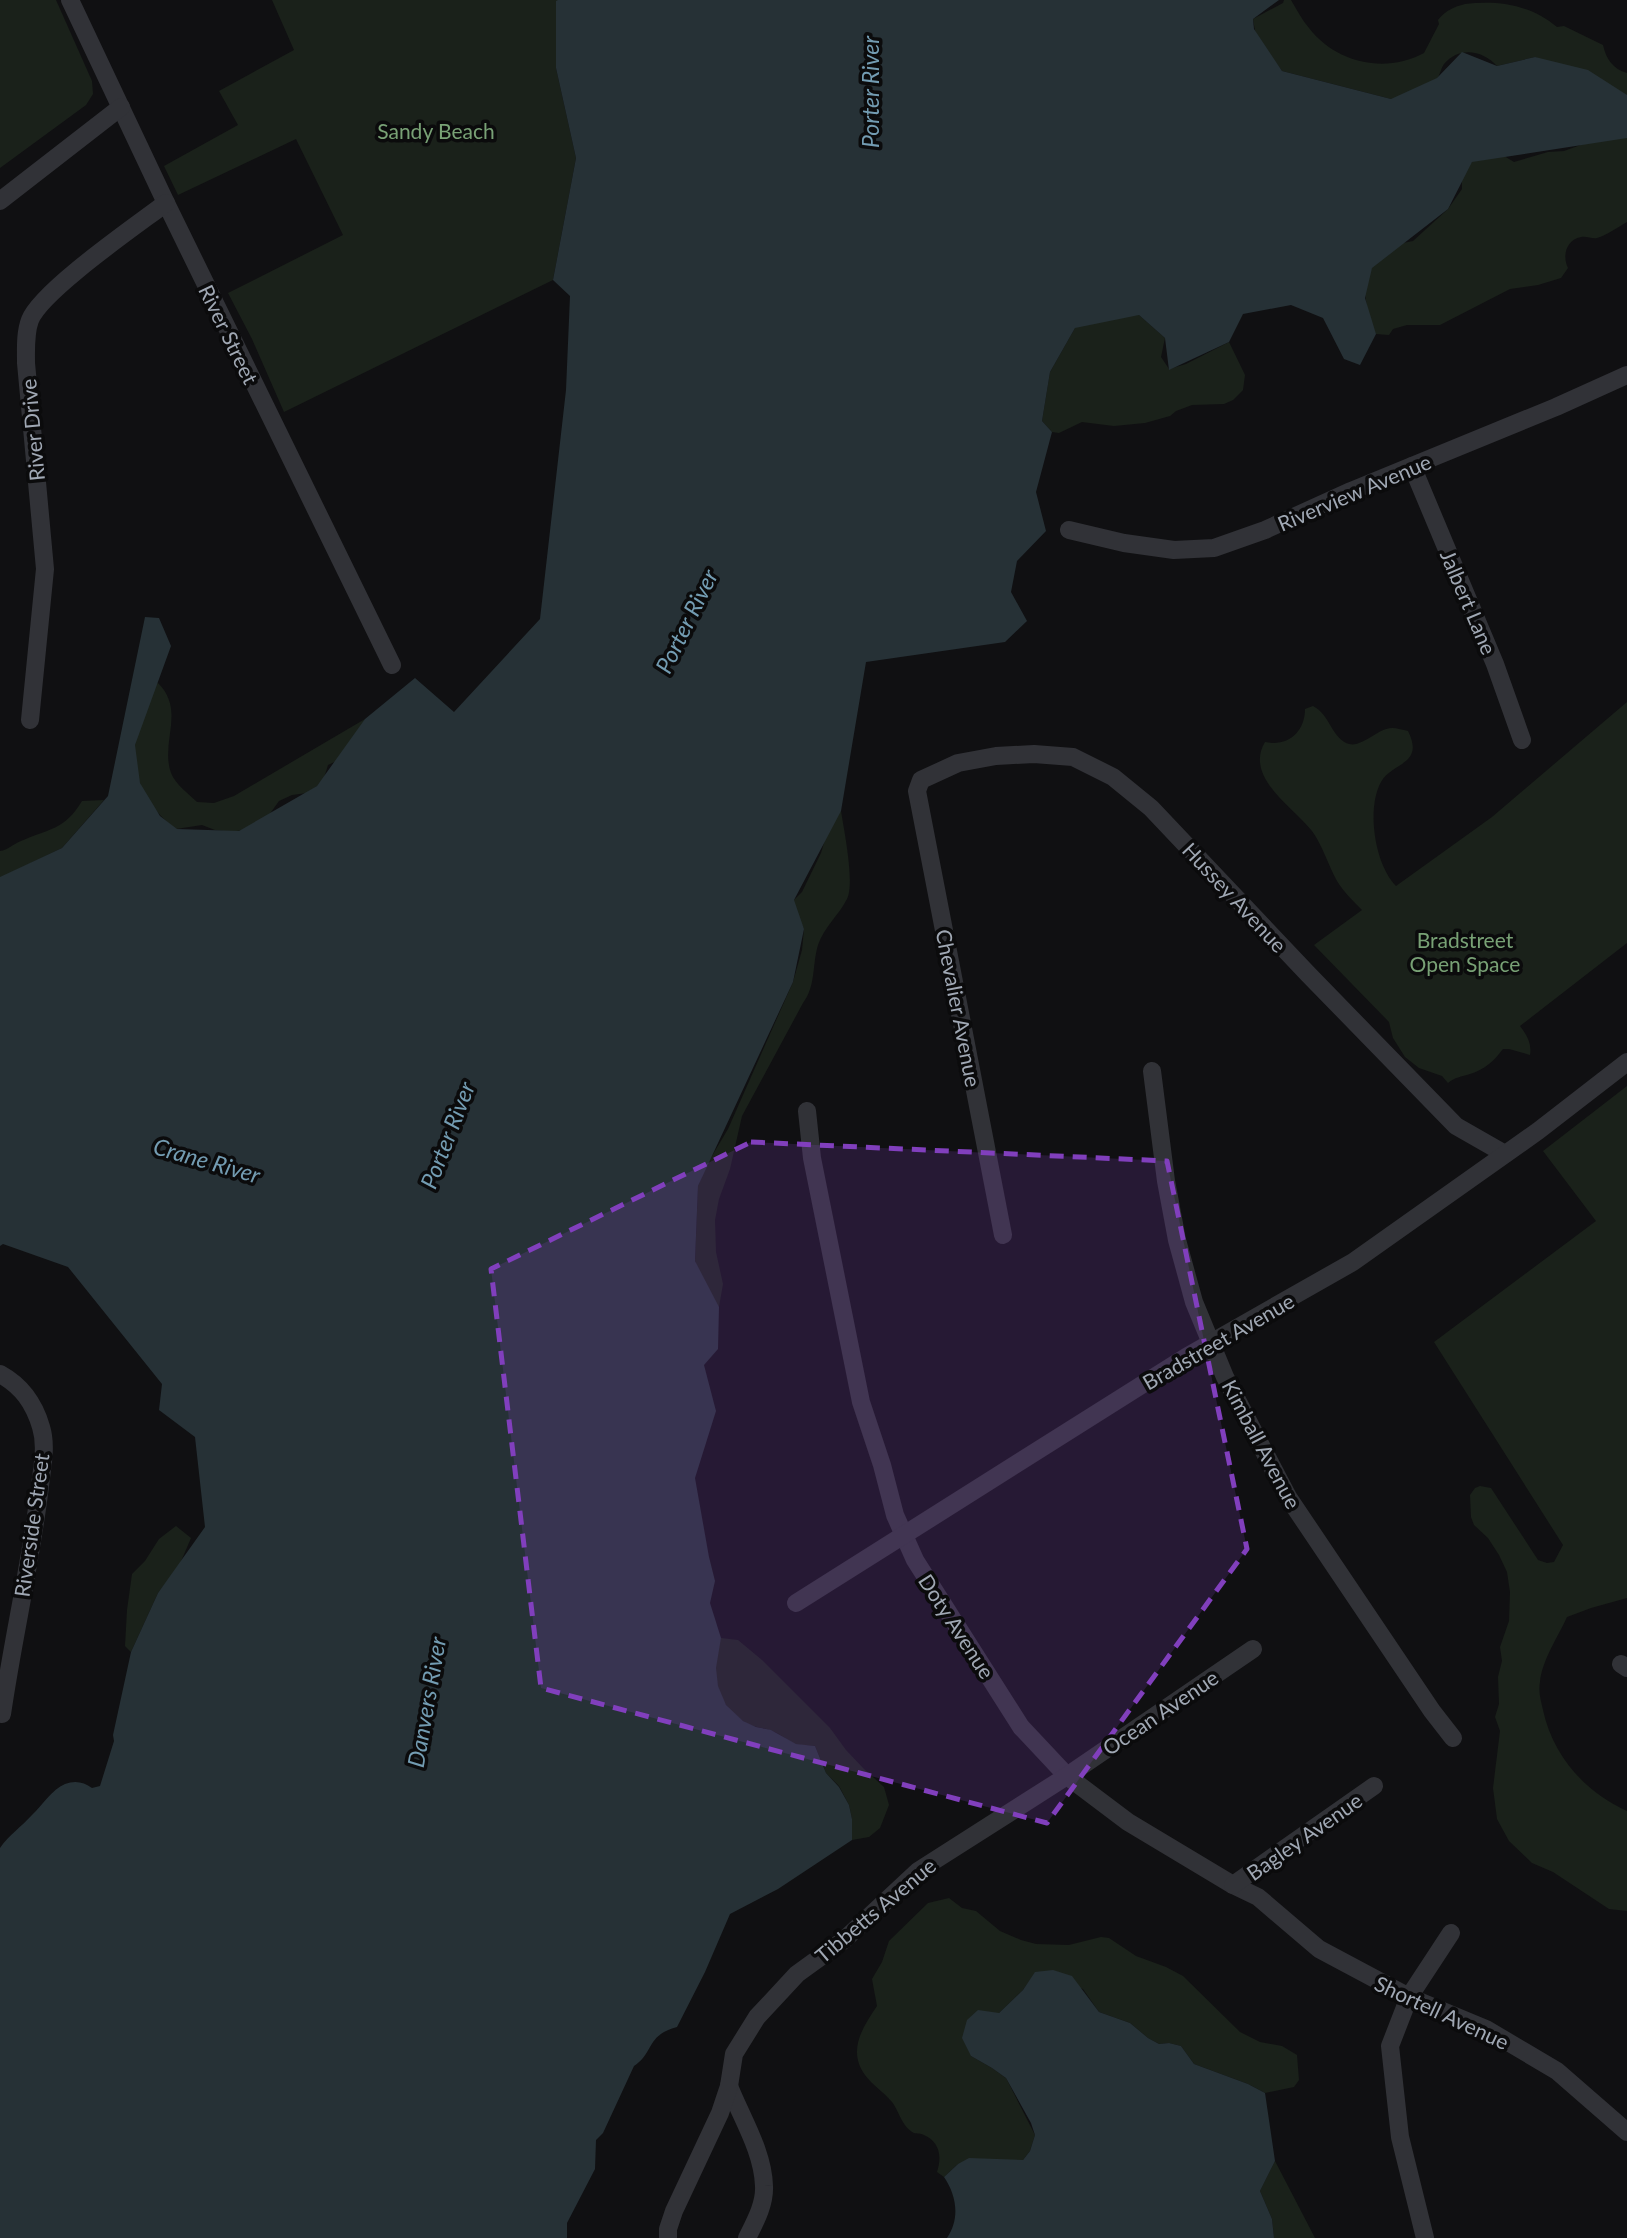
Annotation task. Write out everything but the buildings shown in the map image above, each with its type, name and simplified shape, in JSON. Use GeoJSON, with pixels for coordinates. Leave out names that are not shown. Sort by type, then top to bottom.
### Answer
{"type":"FeatureCollection","features":[{"type":"Feature","properties":{"kind":"street","name":"River Street"},"geometry":{"type":"LineString","coordinates":[[70,0],[166,204],[392,665]]}},
{"type":"Feature","properties":{"kind":"street"},"geometry":{"type":"LineString","coordinates":[[0,201],[121,107]]}},
{"type":"Feature","properties":{"kind":"street","name":"River Drive"},"geometry":{"type":"LineString","coordinates":[[30,720],[45,569],[26,363],[26,338],[30,319],[39,306],[66,281],[166,204]]}},
{"type":"Feature","properties":{"kind":"street","name":"Riverview Avenue"},"geometry":{"type":"LineString","coordinates":[[1069,530],[1124,543],[1174,550],[1214,548],[1265,530],[1627,375]]}},
{"type":"Feature","properties":{"kind":"street","name":"Jalbert Lane"},"geometry":{"type":"LineString","coordinates":[[1412,466],[1495,664],[1522,740]]}},
{"type":"Feature","properties":{"kind":"street","name":"Hussey Avenue"},"geometry":{"type":"LineString","coordinates":[[920,782],[958,762],[1034,754],[1073,757],[1113,776],[1151,808],[1456,1126],[1505,1154]]}},
{"type":"Feature","properties":{"kind":"street","name":"Chevalier Avenue"},"geometry":{"type":"LineString","coordinates":[[920,782],[917,791],[1003,1235]]}},
{"type":"Feature","properties":{"kind":"street","name":"Bradstreet Avenue"},"geometry":{"type":"LineString","coordinates":[[796,1603],[1211,1343],[1353,1262],[1505,1154],[1627,1062]]}},
{"type":"Feature","properties":{"kind":"street","name":"Kimball Avenue"},"geometry":{"type":"LineString","coordinates":[[1152,1071],[1166,1181],[1177,1240],[1194,1302],[1225,1377],[1288,1497],[1453,1738]]}},
{"type":"Feature","properties":{"kind":"street","name":"Doty Avenue"},"geometry":{"type":"LineString","coordinates":[[807,1111],[812,1158],[861,1402],[895,1515],[915,1560],[1021,1727],[1067,1776],[1128,1822],[1258,1898],[1319,1949]]}},
{"type":"Feature","properties":{"kind":"street","name":"Riverside Street"},"geometry":{"type":"LineString","coordinates":[[0,1374],[17,1383],[30,1399],[42,1429],[44,1449],[37,1512],[6,1649],[2,1714]]}},
{"type":"Feature","properties":{"kind":"street","name":"Ocean Avenue"},"geometry":{"type":"LineString","coordinates":[[1067,1776],[1253,1649]]}},
{"type":"Feature","properties":{"kind":"street","name":"Tibbetts Avenue"},"geometry":{"type":"LineString","coordinates":[[668,2238],[674,2211],[720,2113],[729,2086],[734,2054],[757,2017],[797,1974],[844,1940],[918,1871],[1067,1776]]}},
{"type":"Feature","properties":{"kind":"street","name":"Bagley Avenue"},"geometry":{"type":"LineString","coordinates":[[1233,1885],[1374,1786]]}},
{"type":"Feature","properties":{"kind":"street"},"geometry":{"type":"LineString","coordinates":[[1425,2238],[1400,2137],[1390,2046],[1409,1997],[1451,1933]]}},
{"type":"Feature","properties":{"kind":"street","name":"Shortell Avenue"},"geometry":{"type":"LineString","coordinates":[[1319,1949],[1409,1997],[1486,2029],[1557,2071],[1627,2132]]}},
{"type":"Feature","properties":{"kind":"street"},"geometry":{"type":"LineString","coordinates":[[729,2086],[758,2155],[764,2186],[758,2216],[747,2238]]}},
{"type":"Feature","properties":{"kind":"highlighted area"},"geometry":{"type":"Polygon","coordinates":[[[751,1142],[1167,1161],[1247,1549],[1047,1823],[541,1688],[491,1269],[751,1142]]]}},
{"type":"Feature","properties":{"kind":"green space"},"geometry":{"type":"Polygon","coordinates":[[[0,0],[56,0],[92,81],[93,94],[86,105],[0,168],[0,0]]]}},
{"type":"Feature","properties":{"kind":"green space","name":"Sandy Beach"},"geometry":{"type":"Polygon","coordinates":[[[272,0],[570,0],[556,68],[576,158],[553,280],[284,412],[252,339],[228,293],[343,235],[296,139],[178,195],[164,166],[238,125],[219,91],[294,50],[272,0]]]}},
{"type":"Feature","properties":{"kind":"green space"},"geometry":{"type":"Polygon","coordinates":[[[1284,0],[1291,0],[1309,28],[1333,50],[1362,62],[1378,64],[1393,63],[1424,53],[1439,24],[1438,20],[1454,8],[1478,3],[1525,9],[1557,27],[1564,26],[1603,45],[1611,63],[1627,73],[1627,97],[1535,57],[1497,66],[1485,56],[1471,52],[1450,58],[1433,82],[1391,99],[1282,71],[1256,36],[1253,19],[1284,0]]]}},
{"type":"Feature","properties":{"kind":"green space"},"geometry":{"type":"Polygon","coordinates":[[[1600,138],[1627,138],[1627,222],[1597,238],[1581,237],[1572,241],[1566,254],[1568,268],[1561,278],[1510,289],[1440,325],[1407,325],[1393,329],[1389,335],[1376,334],[1369,321],[1365,294],[1373,265],[1403,243],[1413,241],[1448,209],[1462,189],[1462,178],[1475,159],[1504,156],[1514,162],[1548,152],[1564,151],[1600,138]]]}},
{"type":"Feature","properties":{"kind":"green space"},"geometry":{"type":"Polygon","coordinates":[[[1139,315],[1165,338],[1161,357],[1169,369],[1186,364],[1229,342],[1245,375],[1243,390],[1233,400],[1224,404],[1192,405],[1170,416],[1145,423],[1114,426],[1082,422],[1059,433],[1052,432],[1042,421],[1050,372],[1075,328],[1090,317],[1139,315]]]}},
{"type":"Feature","properties":{"kind":"green space"},"geometry":{"type":"Polygon","coordinates":[[[158,683],[166,694],[172,716],[168,750],[171,773],[197,802],[214,803],[234,796],[365,719],[347,756],[328,765],[324,778],[317,786],[307,793],[292,795],[279,801],[269,815],[247,829],[233,832],[202,825],[176,829],[158,813],[144,793],[136,770],[136,738],[151,687],[158,683]]]}},
{"type":"Feature","properties":{"kind":"green space","name":"Bradstreet Open Space"},"geometry":{"type":"Polygon","coordinates":[[[1627,702],[1627,943],[1520,1026],[1528,1040],[1530,1055],[1503,1049],[1484,1067],[1448,1083],[1442,1076],[1419,1068],[1405,1057],[1393,1038],[1389,1022],[1314,945],[1362,910],[1337,881],[1312,831],[1283,802],[1266,779],[1260,755],[1265,742],[1281,742],[1294,736],[1302,725],[1305,709],[1313,706],[1323,714],[1346,743],[1357,744],[1386,729],[1408,731],[1412,742],[1410,757],[1386,775],[1376,793],[1374,807],[1378,851],[1389,877],[1396,886],[1492,817],[1627,702]]]}},
{"type":"Feature","properties":{"kind":"green space"},"geometry":{"type":"Polygon","coordinates":[[[104,800],[62,848],[0,878],[0,851],[62,823],[76,811],[82,801],[104,800]]]}},
{"type":"Feature","properties":{"kind":"green space"},"geometry":{"type":"Polygon","coordinates":[[[841,811],[848,856],[849,891],[844,905],[818,945],[807,996],[742,1116],[715,1220],[716,1252],[723,1284],[719,1307],[709,1301],[695,1261],[698,1186],[706,1166],[728,1129],[793,982],[802,950],[804,929],[794,909],[794,900],[802,892],[821,853],[830,823],[841,811]]]}},
{"type":"Feature","properties":{"kind":"green space"},"geometry":{"type":"Polygon","coordinates":[[[1627,1086],[1627,1598],[1567,1617],[1544,1665],[1539,1689],[1548,1727],[1563,1757],[1597,1793],[1627,1811],[1627,1911],[1609,1909],[1553,1872],[1532,1863],[1509,1841],[1497,1819],[1493,1788],[1500,1731],[1495,1717],[1499,1704],[1498,1677],[1502,1661],[1500,1647],[1509,1621],[1510,1592],[1507,1572],[1499,1555],[1488,1538],[1474,1525],[1470,1495],[1480,1486],[1491,1488],[1538,1560],[1554,1562],[1563,1545],[1434,1342],[1596,1221],[1543,1151],[1627,1086]]]}},
{"type":"Feature","properties":{"kind":"green space"},"geometry":{"type":"Polygon","coordinates":[[[176,1526],[191,1538],[179,1566],[158,1593],[131,1652],[125,1646],[132,1574],[145,1561],[159,1539],[176,1526]]]}},
{"type":"Feature","properties":{"kind":"green space"},"geometry":{"type":"Polygon","coordinates":[[[721,1638],[738,1640],[762,1660],[884,1787],[889,1805],[880,1828],[869,1837],[852,1840],[849,1805],[839,1786],[826,1773],[815,1746],[796,1744],[772,1731],[750,1725],[726,1705],[717,1684],[716,1673],[721,1638]]]}},
{"type":"Feature","properties":{"kind":"green space"},"geometry":{"type":"Polygon","coordinates":[[[949,1898],[962,1908],[976,1911],[1000,1931],[1021,1940],[1036,1944],[1069,1945],[1101,1937],[1109,1938],[1136,1956],[1166,1967],[1183,1976],[1240,2032],[1260,2042],[1282,2046],[1297,2055],[1299,2080],[1294,2087],[1265,2093],[1194,2064],[1181,2046],[1159,2044],[1130,2023],[1099,2012],[1083,1989],[1036,1972],[1023,1990],[999,2013],[971,2056],[1006,2078],[1035,2135],[1030,2151],[1023,2160],[958,2164],[944,2177],[937,2172],[939,2156],[936,2146],[923,2134],[914,2133],[906,2127],[892,2102],[865,2075],[857,2057],[857,2048],[862,2030],[877,2006],[872,1979],[882,1962],[889,1941],[928,1903],[949,1898]]]}},
{"type":"Feature","properties":{"kind":"green space"},"geometry":{"type":"Polygon","coordinates":[[[1275,2161],[1315,2238],[1274,2238],[1272,2219],[1260,2191],[1275,2161]]]}},
{"type":"Feature","properties":{"kind":"water"},"geometry":{"type":"Polygon","coordinates":[[[558,0],[1279,0],[1253,19],[1254,29],[1282,71],[1391,99],[1437,78],[1462,52],[1497,66],[1535,57],[1588,70],[1627,95],[1627,138],[1472,162],[1448,209],[1372,268],[1365,298],[1376,334],[1360,365],[1344,359],[1323,318],[1291,305],[1243,314],[1229,342],[1169,370],[1165,338],[1139,315],[1075,328],[1050,372],[1042,421],[1052,432],[1036,492],[1046,531],[1017,561],[1011,592],[1027,621],[1005,642],[866,662],[841,811],[794,900],[804,929],[793,982],[698,1186],[695,1261],[719,1307],[718,1349],[704,1365],[716,1411],[695,1478],[715,1581],[710,1603],[721,1638],[716,1668],[718,1686],[726,1705],[743,1721],[771,1730],[796,1744],[815,1746],[826,1773],[839,1787],[849,1805],[852,1840],[778,1889],[730,1914],[677,2027],[667,2030],[655,2039],[645,2056],[634,2066],[603,2133],[596,2140],[595,2169],[567,2223],[567,2238],[0,2238],[0,1848],[60,1786],[76,1782],[92,1788],[100,1786],[114,1741],[113,1735],[131,1652],[158,1593],[205,1527],[195,1437],[159,1410],[162,1384],[68,1267],[3,1244],[0,1246],[0,877],[62,848],[108,796],[145,617],[159,618],[171,646],[135,745],[140,783],[160,816],[177,829],[239,831],[317,786],[365,719],[415,678],[454,712],[540,619],[566,390],[570,296],[553,280],[576,158],[556,68],[558,0]]]}},
{"type":"Feature","properties":{"kind":"water"},"geometry":{"type":"Polygon","coordinates":[[[1053,1970],[1072,1976],[1099,2012],[1130,2023],[1159,2044],[1181,2046],[1194,2064],[1265,2093],[1275,2161],[1260,2191],[1272,2219],[1274,2238],[947,2238],[954,2223],[955,2208],[952,2192],[944,2177],[969,2158],[1023,2160],[1030,2151],[1035,2135],[1006,2078],[971,2056],[962,2038],[967,2020],[978,2010],[999,2013],[1023,1990],[1035,1972],[1053,1970]]]}},
{"type":"Feature","properties":{"kind":"water label","name":"Porter River"},"geometry":{"type":"Point","coordinates":[870,92]}},
{"type":"Feature","properties":{"kind":"water label","name":"Porter River"},"geometry":{"type":"Point","coordinates":[686,621]}},
{"type":"Feature","properties":{"kind":"water label","name":"Porter River"},"geometry":{"type":"Point","coordinates":[447,1135]}},
{"type":"Feature","properties":{"kind":"water label","name":"Crane River"},"geometry":{"type":"Point","coordinates":[207,1160]}},
{"type":"Feature","properties":{"kind":"water label","name":"Danvers River"},"geometry":{"type":"Point","coordinates":[426,1702]}}]}
